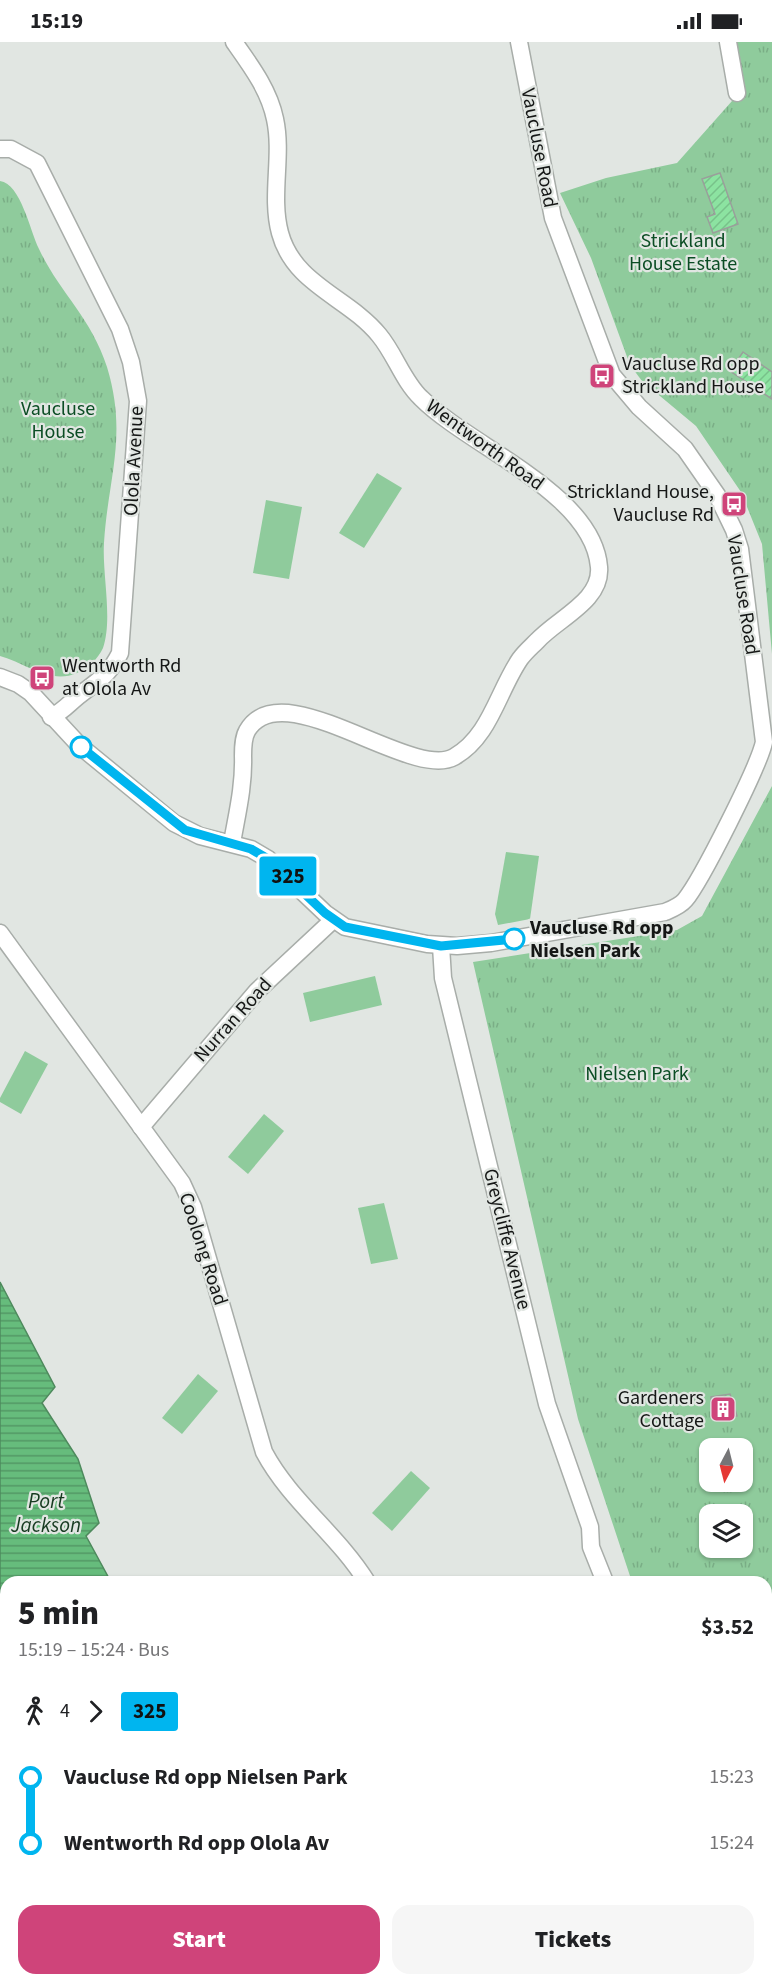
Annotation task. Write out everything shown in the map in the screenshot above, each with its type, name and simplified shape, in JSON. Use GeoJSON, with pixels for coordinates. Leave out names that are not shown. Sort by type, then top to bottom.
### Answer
{"type":"FeatureCollection","features":[{"type":"Feature","properties":{"kind":"street","name":"Wentworth Road"},"geometry":{"type":"LineString","coordinates":[[232,843],[240,801],[243,744],[247,730],[256,722],[269,714],[294,714],[334,725],[431,761],[454,757],[471,742],[489,719],[521,658],[550,627],[588,600],[597,589],[600,569],[596,551],[573,512],[554,494],[442,417],[417,395],[379,335],[360,316],[306,278],[280,234],[276,197],[276,122],[271,103],[260,79],[234,42]]}},
{"type":"Feature","properties":{"kind":"street","name":"Vaucluse Road"},"geometry":{"type":"LineString","coordinates":[[441,946],[491,943],[665,912],[683,902],[698,880],[753,770],[764,742],[740,549],[734,530],[717,495],[685,449],[639,407],[612,375],[553,218],[519,42]]}},
{"type":"Feature","properties":{"kind":"street"},"geometry":{"type":"LineString","coordinates":[[728,42],[737,93]]}},
{"type":"Feature","properties":{"kind":"street","name":"Olola Avenue"},"geometry":{"type":"LineString","coordinates":[[0,149],[11,149],[37,163],[120,329],[131,362],[138,401],[120,652],[101,681],[81,694],[64,711],[51,717]]}},
{"type":"Feature","properties":{"kind":"street"},"geometry":{"type":"LineString","coordinates":[[0,677],[25,688],[80,746],[174,823],[200,836],[251,849],[276,865],[333,920],[345,927],[371,934],[441,946]]}},
{"type":"Feature","properties":{"kind":"street","name":"Nurran Road"},"geometry":{"type":"LineString","coordinates":[[141,1127],[257,990],[333,920]]}},
{"type":"Feature","properties":{"kind":"street","name":"Coolong Road"},"geometry":{"type":"LineString","coordinates":[[0,933],[189,1195],[264,1452],[276,1472],[337,1542],[362,1576]]}},
{"type":"Feature","properties":{"kind":"street","name":"Greycliffe Avenue"},"geometry":{"type":"LineString","coordinates":[[441,946],[443,978],[547,1404],[590,1527],[591,1547],[602,1576]]}},
{"type":"Feature","properties":{"kind":"street","name":"Greycliffe Avenue"},"geometry":{"type":"LineString","coordinates":[[590,1527],[600,1540],[614,1576]]}},
{"type":"Feature","properties":{"kind":"green space","name":"Strickland House Estate"},"geometry":{"type":"Polygon","coordinates":[[[735,42],[772,42],[772,654],[762,544],[741,492],[696,426],[642,381],[630,365],[591,258],[560,193],[606,178],[677,163],[732,101],[744,95],[735,42]]]}},
{"type":"Feature","properties":{"kind":"green space","name":"Vaucluse House"},"geometry":{"type":"Polygon","coordinates":[[[0,181],[14,190],[47,264],[84,319],[100,349],[107,367],[116,414],[115,456],[104,543],[106,636],[103,648],[92,663],[81,671],[67,676],[48,675],[0,656],[0,181]]]}},
{"type":"Feature","properties":{"kind":"green space"},"geometry":{"type":"Polygon","coordinates":[[[377,473],[402,488],[364,548],[339,533],[377,473]]]}},
{"type":"Feature","properties":{"kind":"green space"},"geometry":{"type":"Polygon","coordinates":[[[266,500],[302,507],[289,579],[253,573],[266,500]]]}},
{"type":"Feature","properties":{"kind":"green space","name":"Nielsen Park"},"geometry":{"type":"Polygon","coordinates":[[[772,786],[772,1576],[630,1576],[578,1419],[473,962],[677,930],[702,916],[772,786]]]}},
{"type":"Feature","properties":{"kind":"green space"},"geometry":{"type":"Polygon","coordinates":[[[506,852],[539,856],[530,919],[498,925],[495,914],[506,852]]]}},
{"type":"Feature","properties":{"kind":"green space"},"geometry":{"type":"Polygon","coordinates":[[[375,976],[382,1005],[310,1022],[303,993],[375,976]]]}},
{"type":"Feature","properties":{"kind":"green space"},"geometry":{"type":"Polygon","coordinates":[[[25,1051],[48,1064],[21,1114],[0,1102],[0,1098],[25,1051]]]}},
{"type":"Feature","properties":{"kind":"green space"},"geometry":{"type":"Polygon","coordinates":[[[264,1114],[284,1131],[248,1174],[228,1157],[264,1114]]]}},
{"type":"Feature","properties":{"kind":"green space"},"geometry":{"type":"Polygon","coordinates":[[[384,1203],[398,1259],[371,1264],[358,1208],[384,1203]]]}},
{"type":"Feature","properties":{"kind":"green space"},"geometry":{"type":"Polygon","coordinates":[[[198,1374],[218,1391],[182,1434],[162,1418],[198,1374]]]}},
{"type":"Feature","properties":{"kind":"green space"},"geometry":{"type":"Polygon","coordinates":[[[411,1471],[430,1488],[392,1531],[372,1513],[411,1471]]]}},
{"type":"Feature","properties":{"kind":"water","name":"Port Jackson"},"geometry":{"type":"Polygon","coordinates":[[[0,1282],[55,1387],[42,1403],[78,1459],[99,1523],[86,1536],[108,1576],[0,1576],[0,1282]]]}},
{"type":"Feature","properties":{"kind":"building"},"geometry":{"type":"Polygon","coordinates":[[[720,173],[738,224],[713,233],[707,217],[715,214],[702,179],[720,173]]]}},
{"type":"Feature","properties":{"kind":"building"},"geometry":{"type":"Polygon","coordinates":[[[743,352],[772,372],[772,399],[730,371],[743,352]]]}},
{"type":"Feature","properties":{"kind":"building","name":"Gardeners Cottage"},"geometry":{"type":"Polygon","coordinates":[[[730,1394],[737,1416],[724,1418],[723,1414],[712,1416],[711,1397],[730,1394]]]}},
{"type":"Feature","properties":{"kind":"bus line","name":"325"},"geometry":{"type":"LineString","coordinates":[[81,747],[185,830],[251,849],[268,859],[325,913],[345,927],[405,941],[441,946],[514,939]]}},
{"type":"Feature","properties":{"kind":"place","name":"Vaucluse Rd opp Strickland House"},"geometry":{"type":"Point","coordinates":[602,376]}},
{"type":"Feature","properties":{"kind":"place","name":"Strickland House, Vaucluse Rd"},"geometry":{"type":"Point","coordinates":[734,504]}},
{"type":"Feature","properties":{"kind":"place","name":"Wentworth Rd at Olola Av"},"geometry":{"type":"Point","coordinates":[42,678]}},
{"type":"Feature","properties":{"kind":"place","name":"Vaucluse Rd opp Nielsen Park"},"geometry":{"type":"Point","coordinates":[514,939]}},
{"type":"Feature","properties":{"kind":"place","name":"Gardeners Cottage"},"geometry":{"type":"Point","coordinates":[723,1409]}}]}
